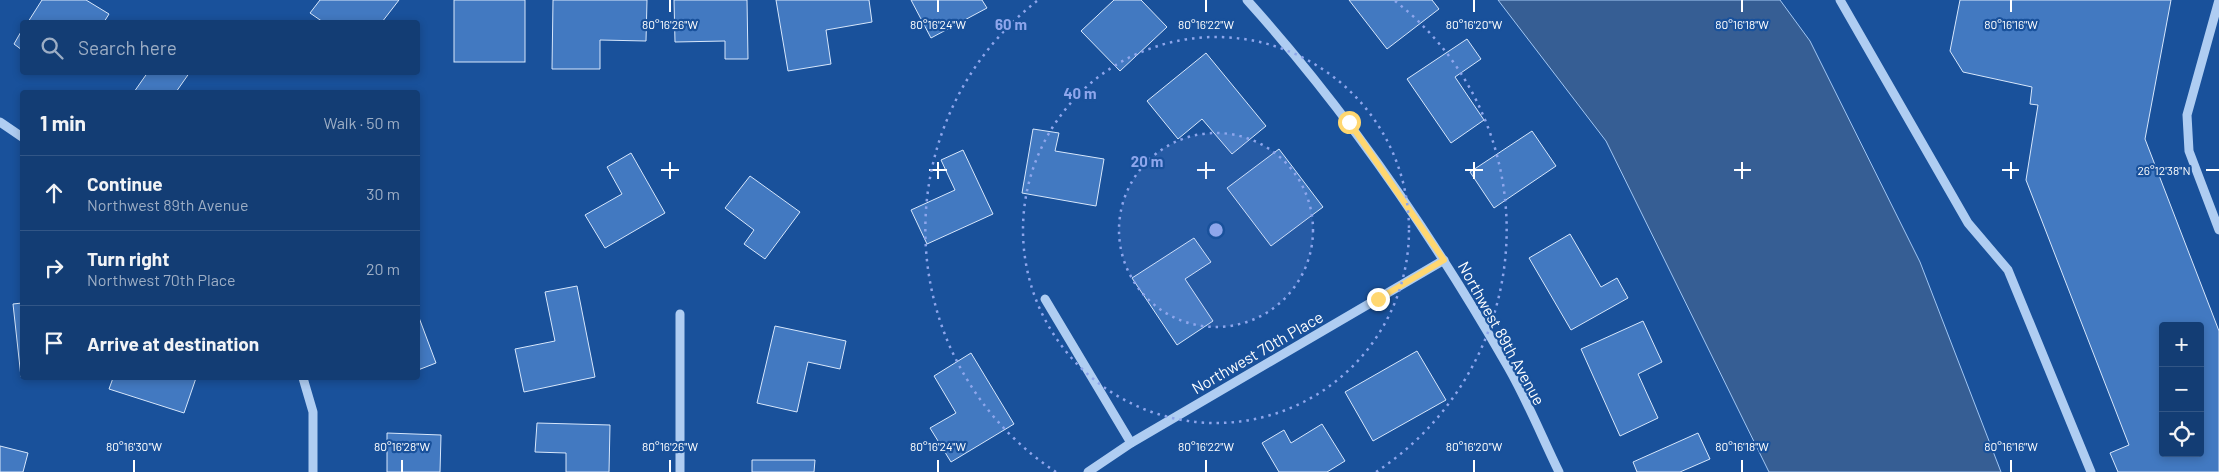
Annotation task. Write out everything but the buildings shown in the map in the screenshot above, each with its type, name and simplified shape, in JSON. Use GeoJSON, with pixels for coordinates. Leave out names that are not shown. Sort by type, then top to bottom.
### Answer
{"type":"FeatureCollection","features":[{"type":"Feature","properties":{"kind":"street","name":"Northwest 89th Avenue"},"geometry":{"type":"LineString","coordinates":[[1248,0],[1361,136],[1444,260],[1509,368],[1559,472]]}},
{"type":"Feature","properties":{"kind":"street"},"geometry":{"type":"LineString","coordinates":[[1840,0],[1968,223],[2008,270],[2091,472]]}},
{"type":"Feature","properties":{"kind":"street"},"geometry":{"type":"LineString","coordinates":[[2219,0],[2187,114],[2189,152],[2219,230]]}},
{"type":"Feature","properties":{"kind":"street"},"geometry":{"type":"LineString","coordinates":[[0,122],[20,136]]}},
{"type":"Feature","properties":{"kind":"street","name":"Northwest 70th Place"},"geometry":{"type":"LineString","coordinates":[[1088,472],[1131,443],[1444,260]]}},
{"type":"Feature","properties":{"kind":"street"},"geometry":{"type":"LineString","coordinates":[[1045,299],[1131,443]]}},
{"type":"Feature","properties":{"kind":"street"},"geometry":{"type":"LineString","coordinates":[[680,314],[680,472]]}},
{"type":"Feature","properties":{"kind":"street"},"geometry":{"type":"LineString","coordinates":[[305,380],[313,412],[313,472]]}},
{"type":"Feature","properties":{"kind":"water"},"geometry":{"type":"Polygon","coordinates":[[[1498,0],[1780,0],[1810,41],[1920,262],[2001,472],[1769,472],[1606,141],[1498,0]]]}},
{"type":"Feature","properties":{"kind":"route"},"geometry":{"type":"LineString","coordinates":[[1349,122],[1361,136],[1444,260],[1378,299]]}}]}
